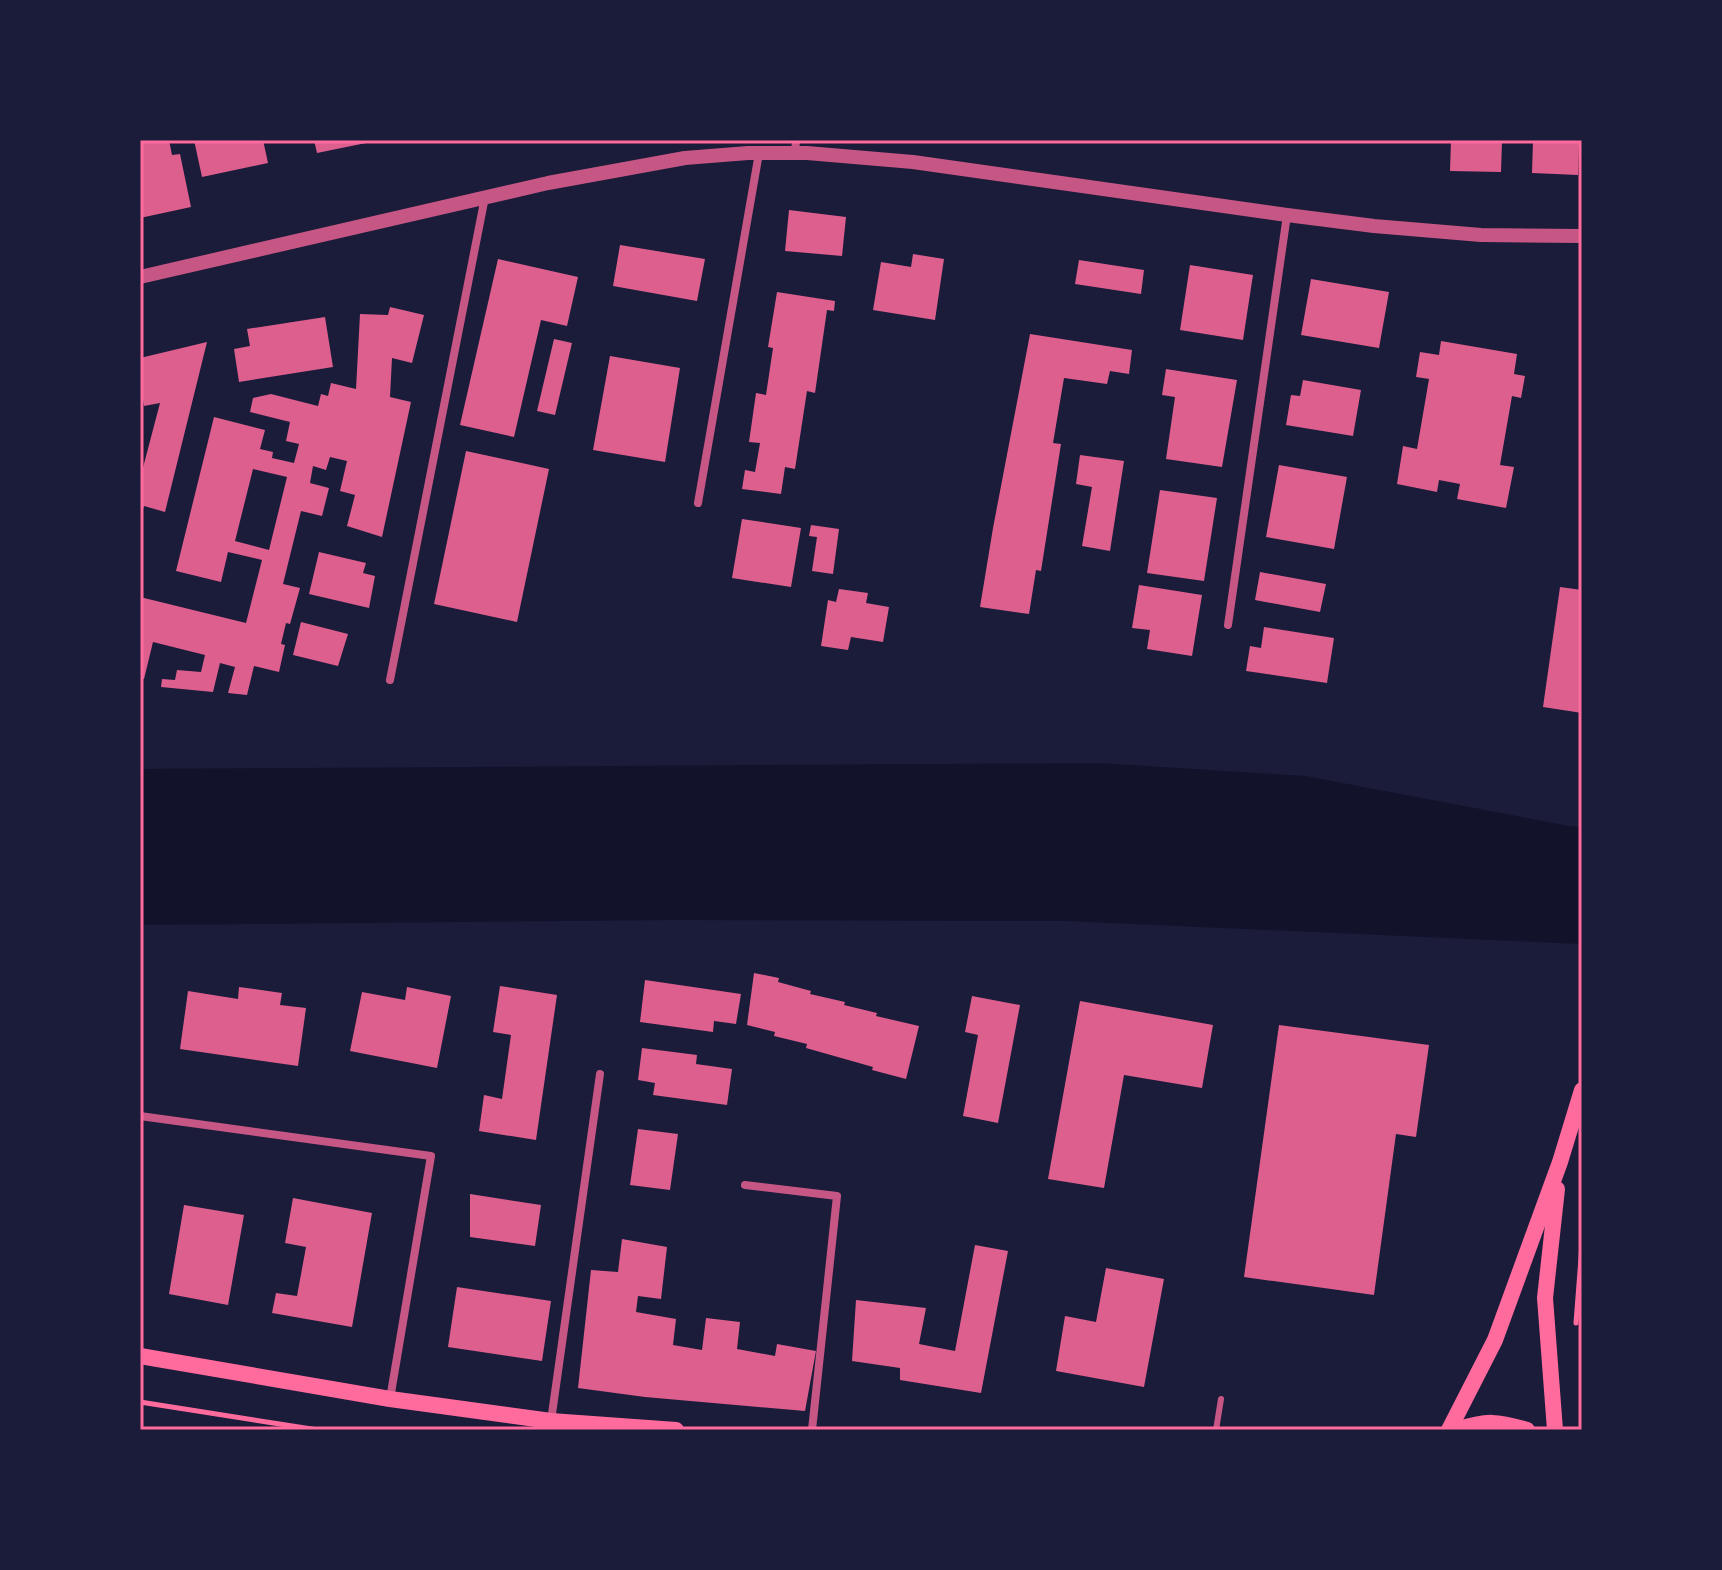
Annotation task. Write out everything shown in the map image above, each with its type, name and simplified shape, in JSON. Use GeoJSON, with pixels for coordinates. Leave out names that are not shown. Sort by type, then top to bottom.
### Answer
{"type":"FeatureCollection","features":[{"type":"Feature","properties":{"kind":"main road"},"geometry":{"type":"LineString","coordinates":[[1449,1430],[1495,1340],[1560,1162],[1582,1090]]}},
{"type":"Feature","properties":{"kind":"main road"},"geometry":{"type":"LineString","coordinates":[[1555,1430],[1545,1298],[1560,1162]]}},
{"type":"Feature","properties":{"kind":"main road"},"geometry":{"type":"LineString","coordinates":[[140,1356],[390,1399],[551,1421],[676,1430]]}},
{"type":"Feature","properties":{"kind":"main road"},"geometry":{"type":"LineString","coordinates":[[1457,1430],[1480,1422],[1499,1421],[1527,1430]]}},
{"type":"Feature","properties":{"kind":"street"},"geometry":{"type":"LineString","coordinates":[[140,277],[548,183],[656,163],[796,147],[1374,226],[1481,235],[1582,236]]}},
{"type":"Feature","properties":{"kind":"street"},"geometry":{"type":"LineString","coordinates":[[698,503],[759,153]]}},
{"type":"Feature","properties":{"kind":"street"},"geometry":{"type":"LineString","coordinates":[[390,680],[485,197]]}},
{"type":"Feature","properties":{"kind":"street"},"geometry":{"type":"LineString","coordinates":[[1228,625],[1287,215]]}},
{"type":"Feature","properties":{"kind":"street"},"geometry":{"type":"LineString","coordinates":[[1555,234],[1582,229]]}},
{"type":"Feature","properties":{"kind":"street"},"geometry":{"type":"LineString","coordinates":[[551,1421],[600,1074]]}},
{"type":"Feature","properties":{"kind":"street"},"geometry":{"type":"LineString","coordinates":[[140,1116],[431,1156],[390,1399]]}},
{"type":"Feature","properties":{"kind":"street"},"geometry":{"type":"LineString","coordinates":[[745,1185],[837,1196],[812,1430]]}},
{"type":"Feature","properties":{"kind":"lane"},"geometry":{"type":"LineString","coordinates":[[1216,1430],[1221,1399]]}},
{"type":"Feature","properties":{"kind":"path"},"geometry":{"type":"LineString","coordinates":[[140,1402],[318,1430]]}},
{"type":"Feature","properties":{"kind":"shaded area"},"geometry":{"type":"Polygon","coordinates":[[[1099,763],[1305,776],[1582,827],[1582,944],[1067,921],[674,920],[140,925],[140,769],[1099,763]]]}},
{"type":"Feature","properties":{"kind":"building"},"geometry":{"type":"Polygon","coordinates":[[[140,140],[169,140],[172,155],[180,154],[191,207],[140,218],[140,140]]]}},
{"type":"Feature","properties":{"kind":"building"},"geometry":{"type":"Polygon","coordinates":[[[194,140],[263,140],[268,163],[202,177],[194,140]]]}},
{"type":"Feature","properties":{"kind":"building"},"geometry":{"type":"Polygon","coordinates":[[[314,140],[365,140],[366,143],[317,153],[314,140]]]}},
{"type":"Feature","properties":{"kind":"building"},"geometry":{"type":"Polygon","coordinates":[[[1451,140],[1502,140],[1501,172],[1450,171],[1451,140]]]}},
{"type":"Feature","properties":{"kind":"building"},"geometry":{"type":"Polygon","coordinates":[[[1533,140],[1579,140],[1578,175],[1532,173],[1533,140]]]}},
{"type":"Feature","properties":{"kind":"building"},"geometry":{"type":"Polygon","coordinates":[[[789,210],[846,217],[842,256],[785,251],[789,210]]]}},
{"type":"Feature","properties":{"kind":"building"},"geometry":{"type":"Polygon","coordinates":[[[620,245],[705,259],[697,301],[613,286],[620,245]]]}},
{"type":"Feature","properties":{"kind":"building"},"geometry":{"type":"Polygon","coordinates":[[[913,254],[944,259],[935,320],[873,310],[881,262],[911,267],[913,254]]]}},
{"type":"Feature","properties":{"kind":"building"},"geometry":{"type":"Polygon","coordinates":[[[498,259],[578,277],[567,326],[541,320],[514,437],[460,425],[498,259]]]}},
{"type":"Feature","properties":{"kind":"building"},"geometry":{"type":"Polygon","coordinates":[[[1079,260],[1144,270],[1141,294],[1075,284],[1079,260]]]}},
{"type":"Feature","properties":{"kind":"building"},"geometry":{"type":"Polygon","coordinates":[[[1190,265],[1253,275],[1243,340],[1180,330],[1190,265]]]}},
{"type":"Feature","properties":{"kind":"building"},"geometry":{"type":"Polygon","coordinates":[[[1311,279],[1389,292],[1379,348],[1301,335],[1311,279]]]}},
{"type":"Feature","properties":{"kind":"building"},"geometry":{"type":"Polygon","coordinates":[[[777,292],[835,301],[834,311],[827,310],[815,393],[807,391],[795,469],[785,467],[781,494],[742,489],[745,470],[755,472],[760,443],[749,442],[756,393],[766,395],[773,348],[768,347],[777,292]]]}},
{"type":"Feature","properties":{"kind":"building"},"geometry":{"type":"Polygon","coordinates":[[[390,307],[424,315],[412,363],[392,358],[390,397],[411,402],[382,537],[347,526],[355,495],[340,491],[347,461],[330,457],[326,470],[313,466],[310,483],[329,488],[322,516],[301,511],[283,584],[300,588],[290,624],[286,623],[279,672],[254,666],[247,695],[228,693],[235,667],[220,663],[213,692],[161,687],[162,679],[175,680],[177,670],[201,672],[205,655],[153,642],[144,679],[140,678],[140,597],[246,623],[262,560],[228,552],[221,582],[176,571],[214,417],[265,430],[260,449],[273,452],[272,458],[294,463],[299,444],[286,441],[290,422],[250,412],[253,398],[271,394],[318,406],[321,394],[328,396],[331,383],[356,389],[360,314],[388,315],[390,307]],[[253,469],[235,541],[269,550],[287,477],[253,469]]]}},
{"type":"Feature","properties":{"kind":"building"},"geometry":{"type":"Polygon","coordinates":[[[325,317],[333,367],[239,382],[234,349],[250,346],[247,329],[325,317]]]}},
{"type":"Feature","properties":{"kind":"building"},"geometry":{"type":"Polygon","coordinates":[[[1030,334],[1132,350],[1129,374],[1110,371],[1107,384],[1064,378],[1053,443],[1061,444],[1041,571],[1036,570],[1029,614],[980,607],[1030,334]]]}},
{"type":"Feature","properties":{"kind":"building"},"geometry":{"type":"Polygon","coordinates":[[[554,339],[572,343],[555,415],[537,411],[554,339]]]}},
{"type":"Feature","properties":{"kind":"building"},"geometry":{"type":"Polygon","coordinates":[[[1441,341],[1517,354],[1514,374],[1525,376],[1521,398],[1512,396],[1500,465],[1514,467],[1506,508],[1457,499],[1460,484],[1439,480],[1437,492],[1397,484],[1403,446],[1417,449],[1429,379],[1416,377],[1420,352],[1439,355],[1441,341]]]}},
{"type":"Feature","properties":{"kind":"building"},"geometry":{"type":"Polygon","coordinates":[[[207,342],[165,512],[144,506],[140,517],[140,479],[160,403],[144,406],[140,358],[207,342]]]}},
{"type":"Feature","properties":{"kind":"building"},"geometry":{"type":"Polygon","coordinates":[[[610,356],[680,368],[665,462],[593,450],[610,356]]]}},
{"type":"Feature","properties":{"kind":"building"},"geometry":{"type":"Polygon","coordinates":[[[1166,369],[1237,380],[1222,467],[1166,459],[1175,397],[1162,395],[1166,369]]]}},
{"type":"Feature","properties":{"kind":"building"},"geometry":{"type":"Polygon","coordinates":[[[1303,380],[1361,390],[1353,436],[1286,425],[1291,395],[1300,396],[1303,380]]]}},
{"type":"Feature","properties":{"kind":"building"},"geometry":{"type":"Polygon","coordinates":[[[466,451],[549,469],[517,622],[434,604],[466,451]]]}},
{"type":"Feature","properties":{"kind":"building"},"geometry":{"type":"Polygon","coordinates":[[[1080,455],[1124,461],[1110,551],[1082,546],[1092,487],[1076,484],[1080,455]]]}},
{"type":"Feature","properties":{"kind":"building"},"geometry":{"type":"Polygon","coordinates":[[[1279,465],[1347,477],[1334,549],[1266,537],[1279,465]]]}},
{"type":"Feature","properties":{"kind":"building"},"geometry":{"type":"Polygon","coordinates":[[[1160,490],[1217,498],[1204,581],[1147,573],[1160,490]]]}},
{"type":"Feature","properties":{"kind":"building"},"geometry":{"type":"Polygon","coordinates":[[[742,519],[801,528],[791,587],[732,578],[742,519]]]}},
{"type":"Feature","properties":{"kind":"building"},"geometry":{"type":"Polygon","coordinates":[[[811,525],[839,529],[833,574],[812,571],[817,537],[809,536],[811,525]]]}},
{"type":"Feature","properties":{"kind":"building"},"geometry":{"type":"Polygon","coordinates":[[[319,552],[366,563],[363,573],[375,576],[369,608],[309,594],[319,552]]]}},
{"type":"Feature","properties":{"kind":"building"},"geometry":{"type":"Polygon","coordinates":[[[1260,572],[1326,584],[1320,612],[1255,600],[1260,572]]]}},
{"type":"Feature","properties":{"kind":"building"},"geometry":{"type":"Polygon","coordinates":[[[1139,585],[1202,595],[1192,656],[1147,649],[1150,630],[1132,628],[1139,585]]]}},
{"type":"Feature","properties":{"kind":"building"},"geometry":{"type":"Polygon","coordinates":[[[1560,587],[1582,590],[1582,713],[1543,707],[1560,587]]]}},
{"type":"Feature","properties":{"kind":"building"},"geometry":{"type":"Polygon","coordinates":[[[839,589],[868,593],[866,603],[889,607],[883,642],[851,637],[848,650],[821,646],[828,600],[836,602],[839,589]]]}},
{"type":"Feature","properties":{"kind":"building"},"geometry":{"type":"Polygon","coordinates":[[[301,622],[348,634],[338,666],[293,655],[301,622]]]}},
{"type":"Feature","properties":{"kind":"building"},"geometry":{"type":"Polygon","coordinates":[[[1264,627],[1334,638],[1327,683],[1246,671],[1250,646],[1261,648],[1264,627]]]}},
{"type":"Feature","properties":{"kind":"building"},"geometry":{"type":"Polygon","coordinates":[[[754,973],[779,978],[778,982],[877,1013],[876,1016],[919,1026],[906,1079],[806,1048],[807,1044],[747,1025],[754,973]]]}},
{"type":"Feature","properties":{"kind":"building"},"geometry":{"type":"Polygon","coordinates":[[[645,980],[741,994],[736,1024],[714,1021],[713,1032],[640,1022],[645,980]]]}},
{"type":"Feature","properties":{"kind":"building"},"geometry":{"type":"Polygon","coordinates":[[[500,986],[557,995],[536,1140],[479,1131],[484,1095],[502,1099],[511,1035],[493,1032],[500,986]]]}},
{"type":"Feature","properties":{"kind":"building"},"geometry":{"type":"Polygon","coordinates":[[[239,987],[282,993],[280,1005],[306,1008],[298,1066],[180,1049],[188,991],[238,999],[239,987]]]}},
{"type":"Feature","properties":{"kind":"building"},"geometry":{"type":"Polygon","coordinates":[[[407,987],[451,996],[437,1068],[350,1051],[362,992],[405,1000],[407,987]]]}},
{"type":"Feature","properties":{"kind":"building"},"geometry":{"type":"Polygon","coordinates":[[[972,996],[1020,1005],[998,1123],[963,1116],[978,1035],[965,1032],[972,996]]]}},
{"type":"Feature","properties":{"kind":"building"},"geometry":{"type":"Polygon","coordinates":[[[1080,1001],[1213,1025],[1202,1088],[1124,1075],[1104,1188],[1048,1179],[1080,1001]]]}},
{"type":"Feature","properties":{"kind":"building"},"geometry":{"type":"Polygon","coordinates":[[[1279,1025],[1429,1045],[1416,1137],[1396,1134],[1374,1295],[1244,1277],[1279,1025]]]}},
{"type":"Feature","properties":{"kind":"building"},"geometry":{"type":"Polygon","coordinates":[[[642,1048],[697,1055],[696,1064],[732,1069],[727,1105],[653,1095],[655,1083],[638,1080],[642,1048]]]}},
{"type":"Feature","properties":{"kind":"building"},"geometry":{"type":"Polygon","coordinates":[[[638,1129],[678,1134],[670,1190],[630,1185],[638,1129]]]}},
{"type":"Feature","properties":{"kind":"building"},"geometry":{"type":"Polygon","coordinates":[[[470,1194],[541,1205],[535,1246],[470,1237],[470,1194]]]}},
{"type":"Feature","properties":{"kind":"building"},"geometry":{"type":"Polygon","coordinates":[[[293,1198],[372,1213],[352,1327],[272,1313],[276,1293],[297,1296],[306,1247],[285,1243],[293,1198]]]}},
{"type":"Feature","properties":{"kind":"building"},"geometry":{"type":"Polygon","coordinates":[[[184,1205],[244,1215],[228,1305],[169,1294],[184,1205]]]}},
{"type":"Feature","properties":{"kind":"building"},"geometry":{"type":"Polygon","coordinates":[[[622,1239],[667,1247],[661,1299],[638,1296],[636,1312],[676,1319],[673,1345],[702,1350],[706,1318],[740,1322],[737,1349],[775,1356],[777,1344],[816,1351],[805,1411],[578,1388],[591,1270],[618,1272],[622,1239]]]}},
{"type":"Feature","properties":{"kind":"building"},"geometry":{"type":"Polygon","coordinates":[[[975,1245],[1008,1251],[981,1393],[900,1380],[900,1368],[852,1361],[856,1300],[926,1308],[919,1344],[955,1351],[975,1245]]]}},
{"type":"Feature","properties":{"kind":"building"},"geometry":{"type":"Polygon","coordinates":[[[1106,1268],[1164,1279],[1144,1387],[1056,1371],[1065,1316],[1096,1322],[1106,1268]]]}},
{"type":"Feature","properties":{"kind":"building"},"geometry":{"type":"Polygon","coordinates":[[[457,1287],[551,1301],[542,1361],[448,1347],[457,1287]]]}}]}
